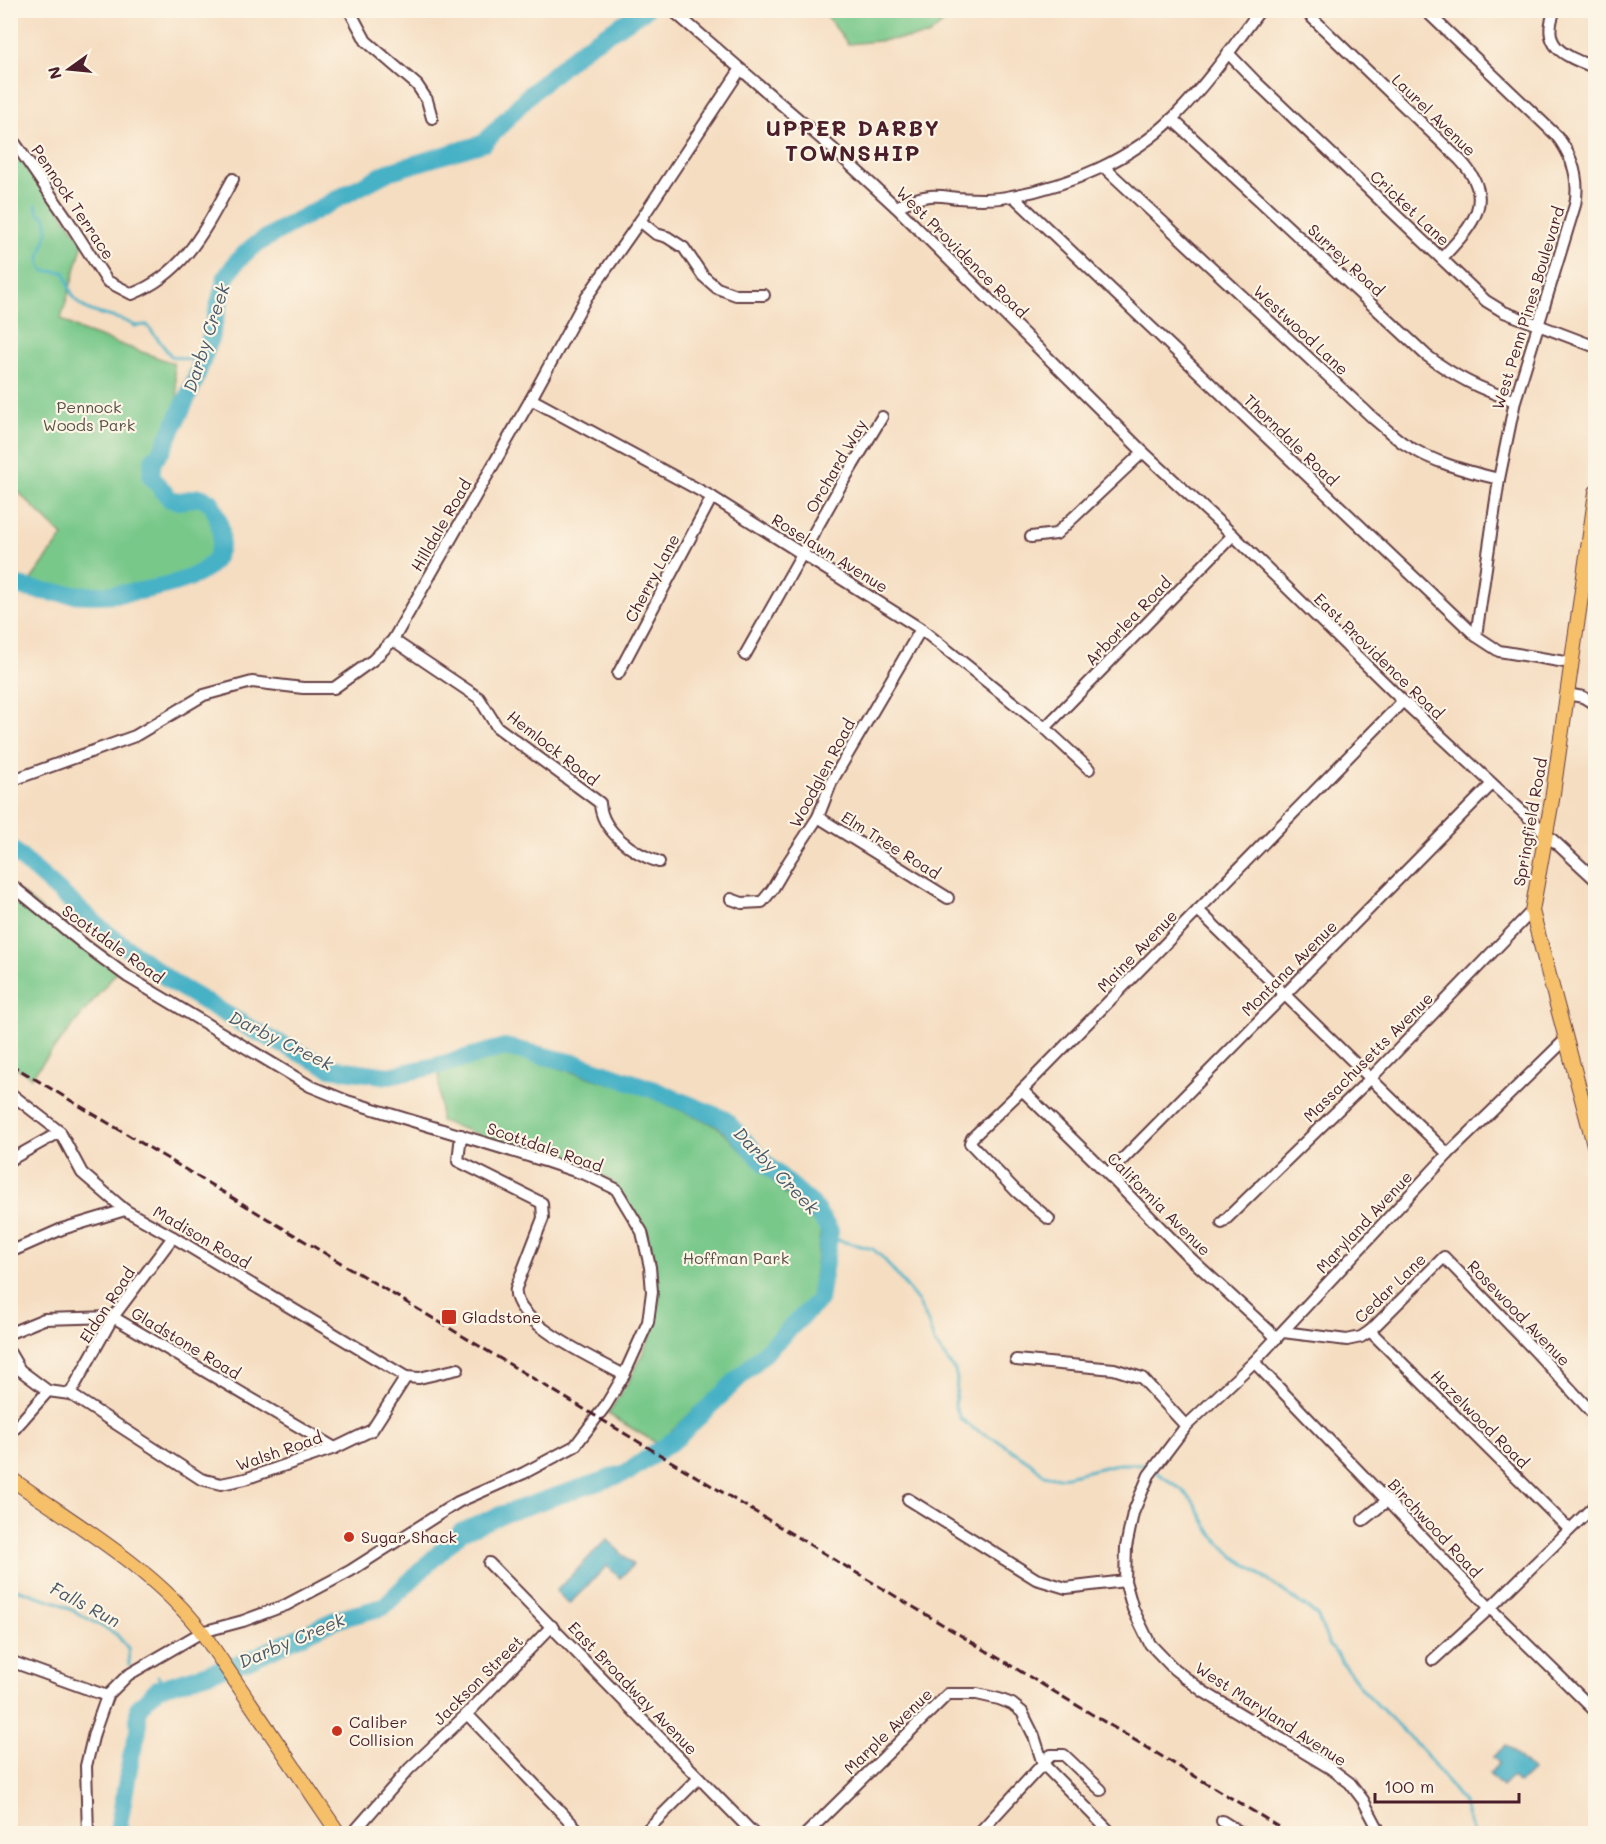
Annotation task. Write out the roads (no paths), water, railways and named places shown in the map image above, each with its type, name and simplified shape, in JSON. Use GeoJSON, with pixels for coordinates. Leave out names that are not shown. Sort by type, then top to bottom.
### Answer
{"type":"FeatureCollection","features":[{"type":"Feature","properties":{"kind":"main road","name":"Springfield Road"},"geometry":{"type":"LineString","coordinates":[[1596,492],[1593,530],[1532,911],[1596,1152]]}},
{"type":"Feature","properties":{"kind":"main road"},"geometry":{"type":"LineString","coordinates":[[10,1478],[143,1572],[185,1609],[339,1833]]}},
{"type":"Feature","properties":{"kind":"street"},"geometry":{"type":"LineString","coordinates":[[352,10],[352,15],[366,41],[417,85],[427,100],[432,118]]}},
{"type":"Feature","properties":{"kind":"street","name":"West Providence Road"},"geometry":{"type":"LineString","coordinates":[[672,10],[832,148],[896,207],[1143,452]]}},
{"type":"Feature","properties":{"kind":"street"},"geometry":{"type":"LineString","coordinates":[[896,207],[912,200],[931,196],[977,199],[1012,196],[1059,184],[1104,167],[1172,119],[1228,53],[1260,10]]}},
{"type":"Feature","properties":{"kind":"street","name":"Laurel Avenue"},"geometry":{"type":"LineString","coordinates":[[1304,10],[1472,174],[1476,182],[1478,199],[1474,222],[1442,258]]}},
{"type":"Feature","properties":{"kind":"street","name":"West Penn Pines Boulevard"},"geometry":{"type":"LineString","coordinates":[[1425,10],[1557,136],[1573,164],[1577,183],[1575,205],[1515,401],[1498,479],[1476,636]]}},
{"type":"Feature","properties":{"kind":"street"},"geometry":{"type":"LineString","coordinates":[[1555,10],[1550,29],[1554,45],[1565,55],[1596,68]]}},
{"type":"Feature","properties":{"kind":"street","name":"Cricket Lane"},"geometry":{"type":"LineString","coordinates":[[1228,53],[1495,308],[1596,346]]}},
{"type":"Feature","properties":{"kind":"street","name":"Hilldale Road"},"geometry":{"type":"LineString","coordinates":[[10,781],[135,736],[204,695],[252,682],[303,688],[334,688],[374,660],[393,640],[586,298],[740,70]]}},
{"type":"Feature","properties":{"kind":"street","name":"Surrey Road"},"geometry":{"type":"LineString","coordinates":[[1172,119],[1426,355],[1476,387],[1515,401]]}},
{"type":"Feature","properties":{"kind":"street","name":"Pennock Terrace"},"geometry":{"type":"LineString","coordinates":[[10,136],[107,281],[132,294],[150,287],[183,260],[199,240],[233,179]]}},
{"type":"Feature","properties":{"kind":"street","name":"Westwood Lane"},"geometry":{"type":"LineString","coordinates":[[1104,167],[1374,419],[1402,442],[1434,460],[1498,479]]}},
{"type":"Feature","properties":{"kind":"street","name":"Thorndale Road"},"geometry":{"type":"LineString","coordinates":[[1012,196],[1476,636],[1500,651],[1571,663]]}},
{"type":"Feature","properties":{"kind":"street"},"geometry":{"type":"LineString","coordinates":[[640,221],[656,234],[667,237],[684,248],[703,276],[717,288],[736,295],[764,295]]}},
{"type":"Feature","properties":{"kind":"street","name":"Roselawn Avenue"},"geometry":{"type":"LineString","coordinates":[[531,399],[712,497],[921,629],[1045,728],[1089,769]]}},
{"type":"Feature","properties":{"kind":"street","name":"Orchard Way"},"geometry":{"type":"LineString","coordinates":[[745,655],[882,417]]}},
{"type":"Feature","properties":{"kind":"street"},"geometry":{"type":"LineString","coordinates":[[1031,537],[1056,534],[1143,452]]}},
{"type":"Feature","properties":{"kind":"street","name":"East Providence Road"},"geometry":{"type":"LineString","coordinates":[[1143,452],[1233,535],[1403,701],[1596,880]]}},
{"type":"Feature","properties":{"kind":"street","name":"Cherry Lane"},"geometry":{"type":"LineString","coordinates":[[618,674],[712,497]]}},
{"type":"Feature","properties":{"kind":"street","name":"Arborlea Road"},"geometry":{"type":"LineString","coordinates":[[1045,728],[1233,535]]}},
{"type":"Feature","properties":{"kind":"street","name":"Woodglen Road"},"geometry":{"type":"LineString","coordinates":[[731,899],[742,903],[762,902],[772,890],[818,817],[832,781],[921,629]]}},
{"type":"Feature","properties":{"kind":"street","name":"Hemlock Road"},"geometry":{"type":"LineString","coordinates":[[393,640],[479,698],[497,727],[600,803],[600,814],[616,836],[649,859],[659,862]]}},
{"type":"Feature","properties":{"kind":"street"},"geometry":{"type":"LineString","coordinates":[[1567,693],[1583,697],[1596,705]]}},
{"type":"Feature","properties":{"kind":"street","name":"Maine Avenue"},"geometry":{"type":"LineString","coordinates":[[1049,1219],[1017,1192],[970,1143],[972,1138],[1022,1090],[1403,701]]}},
{"type":"Feature","properties":{"kind":"street","name":"Montana Avenue"},"geometry":{"type":"LineString","coordinates":[[1108,1174],[1492,784]]}},
{"type":"Feature","properties":{"kind":"street","name":"Elm Tree Road"},"geometry":{"type":"LineString","coordinates":[[818,817],[948,898]]}},
{"type":"Feature","properties":{"kind":"street","name":"Scottdale Road"},"geometry":{"type":"LineString","coordinates":[[10,884],[128,977],[310,1086],[347,1101],[578,1172],[616,1189],[642,1232],[650,1267],[651,1292],[648,1322],[624,1375],[606,1405],[575,1446],[524,1473],[458,1502],[350,1571],[286,1605],[243,1620],[128,1675],[107,1696]]}},
{"type":"Feature","properties":{"kind":"street"},"geometry":{"type":"LineString","coordinates":[[1198,910],[1448,1154]]}},
{"type":"Feature","properties":{"kind":"street","name":"Massachusetts Avenue"},"geometry":{"type":"LineString","coordinates":[[1222,1223],[1371,1078],[1532,911]]}},
{"type":"Feature","properties":{"kind":"street","name":"Maryland Avenue"},"geometry":{"type":"LineString","coordinates":[[1186,1426],[1254,1362],[1448,1154],[1566,1039]]}},
{"type":"Feature","properties":{"kind":"street","name":"California Avenue"},"geometry":{"type":"LineString","coordinates":[[1022,1090],[1188,1256],[1280,1335]]}},
{"type":"Feature","properties":{"kind":"street","name":"Madison Road"},"geometry":{"type":"LineString","coordinates":[[10,1093],[60,1132],[82,1173],[125,1210],[406,1377]]}},
{"type":"Feature","properties":{"kind":"street"},"geometry":{"type":"LineString","coordinates":[[10,1161],[60,1132]]}},
{"type":"Feature","properties":{"kind":"street"},"geometry":{"type":"LineString","coordinates":[[461,1135],[458,1161],[543,1203],[543,1218],[515,1294],[522,1308],[535,1322],[567,1346],[624,1375]]}},
{"type":"Feature","properties":{"kind":"street"},"geometry":{"type":"LineString","coordinates":[[10,1252],[62,1229],[125,1210]]}},
{"type":"Feature","properties":{"kind":"street","name":"Eldon Road"},"geometry":{"type":"LineString","coordinates":[[70,1394],[113,1317],[173,1237]]}},
{"type":"Feature","properties":{"kind":"street","name":"Cedar Lane"},"geometry":{"type":"LineString","coordinates":[[1280,1335],[1347,1340],[1361,1337],[1370,1331],[1444,1257]]}},
{"type":"Feature","properties":{"kind":"street","name":"Rosewood Avenue"},"geometry":{"type":"LineString","coordinates":[[1444,1257],[1596,1417]]}},
{"type":"Feature","properties":{"kind":"street","name":"Gladstone Road"},"geometry":{"type":"LineString","coordinates":[[11,1335],[44,1319],[113,1317],[335,1448]]}},
{"type":"Feature","properties":{"kind":"street","name":"Hazelwood Road"},"geometry":{"type":"LineString","coordinates":[[1370,1331],[1569,1529]]}},
{"type":"Feature","properties":{"kind":"street","name":"Walsh Road"},"geometry":{"type":"LineString","coordinates":[[10,1353],[20,1370],[48,1391],[70,1394],[201,1479],[222,1484],[245,1479],[335,1448],[372,1430],[406,1377]]}},
{"type":"Feature","properties":{"kind":"street"},"geometry":{"type":"LineString","coordinates":[[1016,1360],[1114,1369],[1142,1378],[1186,1426]]}},
{"type":"Feature","properties":{"kind":"street","name":"Birchwood Road"},"geometry":{"type":"LineString","coordinates":[[1254,1362],[1490,1608],[1596,1712]]}},
{"type":"Feature","properties":{"kind":"street"},"geometry":{"type":"LineString","coordinates":[[406,1377],[419,1378],[458,1369]]}},
{"type":"Feature","properties":{"kind":"street"},"geometry":{"type":"LineString","coordinates":[[10,1434],[48,1391]]}},
{"type":"Feature","properties":{"kind":"street","name":"West Maryland Avenue"},"geometry":{"type":"LineString","coordinates":[[1186,1426],[1149,1475],[1133,1513],[1126,1547],[1125,1581],[1133,1610],[1150,1644],[1174,1669],[1204,1692],[1330,1768],[1350,1783],[1363,1800],[1381,1833]]}},
{"type":"Feature","properties":{"kind":"street"},"geometry":{"type":"LineString","coordinates":[[908,1499],[1036,1579],[1066,1588],[1125,1581]]}},
{"type":"Feature","properties":{"kind":"street"},"geometry":{"type":"LineString","coordinates":[[1363,1520],[1388,1500]]}},
{"type":"Feature","properties":{"kind":"street"},"geometry":{"type":"LineString","coordinates":[[1432,1660],[1490,1608],[1596,1504]]}},
{"type":"Feature","properties":{"kind":"street","name":"East Broadway Avenue"},"geometry":{"type":"LineString","coordinates":[[489,1563],[754,1833]]}},
{"type":"Feature","properties":{"kind":"street","name":"Jackson Street"},"geometry":{"type":"LineString","coordinates":[[352,1833],[409,1769],[552,1626]]}},
{"type":"Feature","properties":{"kind":"street"},"geometry":{"type":"LineString","coordinates":[[10,1661],[107,1696],[94,1733],[87,1766],[88,1833]]}},
{"type":"Feature","properties":{"kind":"street","name":"Marple Avenue"},"geometry":{"type":"LineString","coordinates":[[806,1833],[948,1694],[977,1694],[1012,1704],[1022,1713],[1034,1736],[1043,1764]]}},
{"type":"Feature","properties":{"kind":"street"},"geometry":{"type":"LineString","coordinates":[[466,1714],[582,1833]]}},
{"type":"Feature","properties":{"kind":"street"},"geometry":{"type":"LineString","coordinates":[[978,1833],[1051,1755],[1064,1755],[1101,1791]]}},
{"type":"Feature","properties":{"kind":"street"},"geometry":{"type":"LineString","coordinates":[[1043,1764],[1112,1833]]}},
{"type":"Feature","properties":{"kind":"street"},"geometry":{"type":"LineString","coordinates":[[644,1833],[699,1778]]}},
{"type":"Feature","properties":{"kind":"street"},"geometry":{"type":"LineString","coordinates":[[1222,1821],[1243,1833]]}},
{"type":"Feature","properties":{"kind":"water"},"geometry":{"type":"Polygon","coordinates":[[[607,1539],[633,1565],[620,1578],[607,1566],[569,1604],[556,1591],[607,1539]]]}},
{"type":"Feature","properties":{"kind":"water"},"geometry":{"type":"Polygon","coordinates":[[[1506,1745],[1532,1771],[1519,1783],[1512,1777],[1502,1787],[1489,1774],[1499,1763],[1493,1757],[1506,1745]]]}},
{"type":"Feature","properties":{"kind":"waterway","name":"Darby Creek"},"geometry":{"type":"LineString","coordinates":[[10,584],[73,594],[116,594],[158,588],[197,575],[208,567],[216,557],[221,544],[221,532],[211,502],[200,497],[179,501],[170,499],[151,476],[153,460],[163,449],[194,383],[209,342],[226,277],[237,261],[252,247],[283,228],[388,172],[484,143],[528,96],[584,48],[645,10]]}},
{"type":"Feature","properties":{"kind":"waterway"},"geometry":{"type":"LineString","coordinates":[[36,205],[38,213],[45,216],[47,224],[47,234],[40,259],[44,271],[64,272],[72,294],[85,308],[135,326],[147,325],[171,356],[202,362]]}},
{"type":"Feature","properties":{"kind":"waterway","name":"Darby Creek"},"geometry":{"type":"LineString","coordinates":[[10,848],[104,931],[175,984],[253,1030],[330,1068],[389,1076],[505,1047],[579,1064],[652,1089],[724,1119],[766,1164],[812,1204],[830,1231],[819,1300],[677,1438],[628,1472],[500,1515],[461,1532],[383,1607],[335,1620],[247,1661],[157,1689],[138,1708],[138,1731],[131,1757],[119,1834]]}},
{"type":"Feature","properties":{"kind":"waterway"},"geometry":{"type":"LineString","coordinates":[[829,1238],[873,1249],[917,1300],[928,1322],[934,1342],[955,1371],[957,1379],[955,1407],[960,1418],[974,1429],[997,1440],[1031,1463],[1044,1475],[1059,1478],[1117,1464],[1144,1464],[1151,1468]]}},
{"type":"Feature","properties":{"kind":"waterway"},"geometry":{"type":"LineString","coordinates":[[1156,1472],[1182,1490],[1193,1501],[1212,1534],[1231,1554],[1317,1615],[1329,1644],[1363,1690],[1425,1753],[1464,1804],[1473,1834]]}},
{"type":"Feature","properties":{"kind":"waterway","name":"Falls Run"},"geometry":{"type":"LineString","coordinates":[[10,1587],[59,1603],[116,1634],[128,1648],[129,1665]]}},
{"type":"Feature","properties":{"kind":"waterway"},"geometry":{"type":"LineString","coordinates":[[158,1676],[165,1687]]}},
{"type":"Feature","properties":{"kind":"railway"},"geometry":{"type":"LineString","coordinates":[[10,1064],[1291,1834]]}},
{"type":"Feature","properties":{"kind":"place","name":"Gladstone"},"geometry":{"type":"Point","coordinates":[449,1317]}},
{"type":"Feature","properties":{"kind":"place","name":"Sugar Shack"},"geometry":{"type":"Point","coordinates":[349,1537]}},
{"type":"Feature","properties":{"kind":"place","name":"Caliber Collision"},"geometry":{"type":"Point","coordinates":[337,1731]}},
{"type":"Feature","properties":{"kind":"district","name":"UPPER DARBY TOWNSHIP"},"geometry":{"type":"Point","coordinates":[853,140]}},
{"type":"Feature","properties":{"kind":"park label","name":"Pennock Woods Park"},"geometry":{"type":"Point","coordinates":[89,416]}},
{"type":"Feature","properties":{"kind":"park label","name":"Hoffman Park"},"geometry":{"type":"Point","coordinates":[736,1258]}}]}
